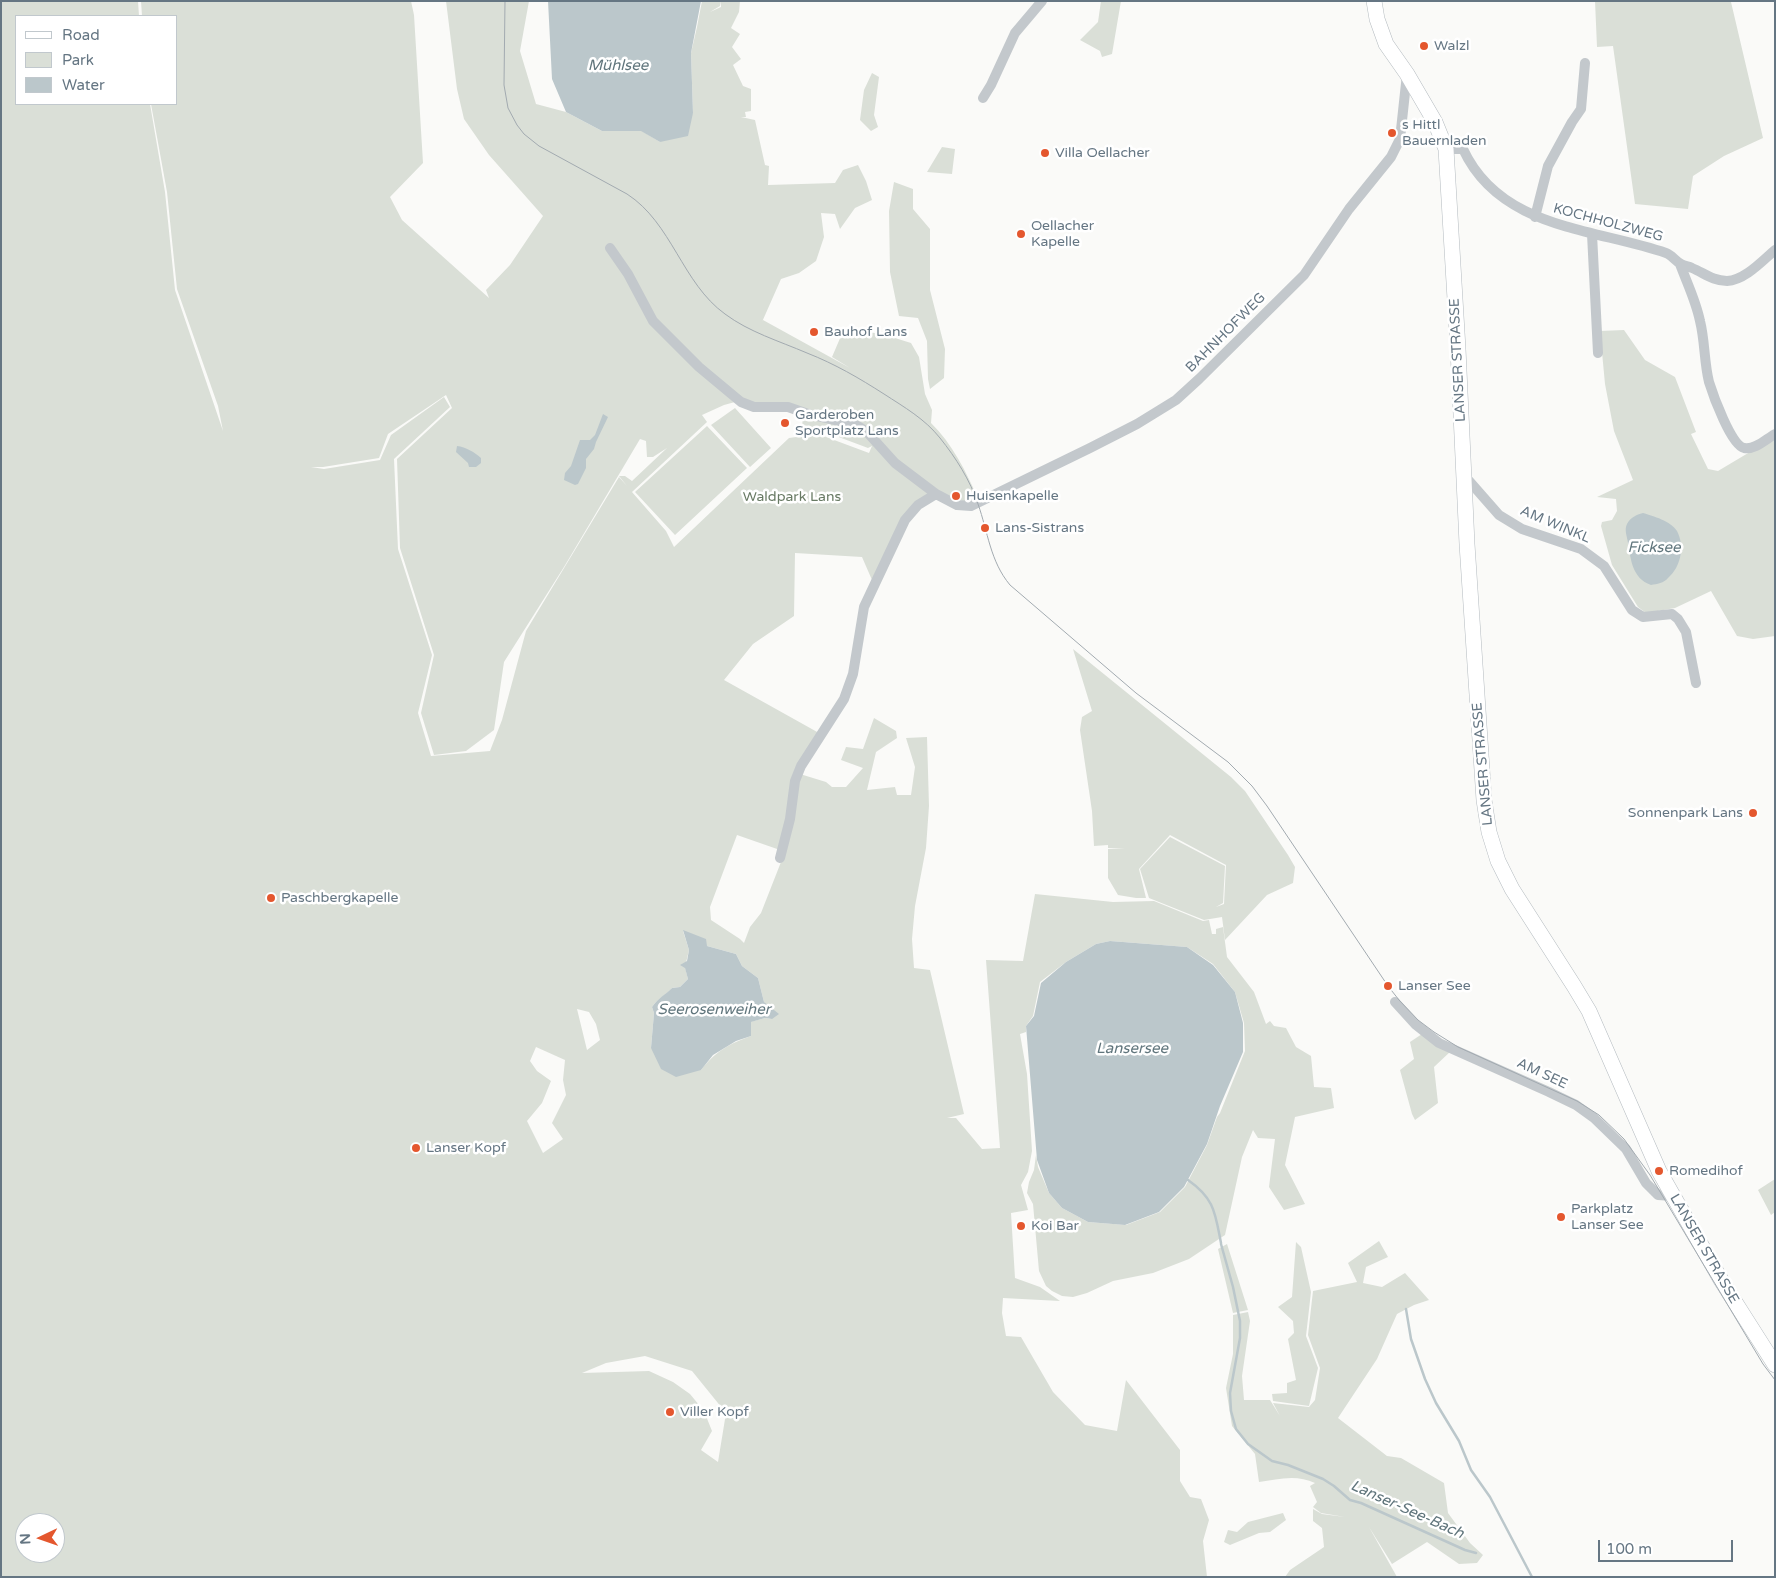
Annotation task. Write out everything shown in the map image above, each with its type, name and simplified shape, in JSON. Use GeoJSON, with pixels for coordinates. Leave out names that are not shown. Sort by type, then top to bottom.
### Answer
{"type":"FeatureCollection","features":[{"type":"Feature","properties":{"kind":"main road","name":"LANSER STRASSE"},"geometry":{"type":"LineString","coordinates":[[1374,1],[1382,36],[1435,122],[1446,149],[1458,349],[1463,474],[1484,800],[1491,839],[1498,861],[1512,889],[1589,1012],[1653,1159],[1721,1280],[1775,1365]]}},
{"type":"Feature","properties":{"kind":"street"},"geometry":{"type":"LineString","coordinates":[[983,98],[1015,33],[1042,1]]}},
{"type":"Feature","properties":{"kind":"street"},"geometry":{"type":"LineString","coordinates":[[1536,217],[1548,166],[1581,109],[1585,63]]}},
{"type":"Feature","properties":{"kind":"street","name":"BAHNHOFWEG"},"geometry":{"type":"LineString","coordinates":[[936,494],[957,505],[974,505],[1160,411],[1187,391],[1304,275],[1349,209],[1389,160],[1400,139],[1407,74]]}},
{"type":"Feature","properties":{"kind":"street","name":"KOCHHOLZWEG"},"geometry":{"type":"LineString","coordinates":[[1446,149],[1463,149],[1470,163],[1492,190],[1536,217],[1668,254],[1680,264],[1706,276],[1728,281],[1734,279],[1753,269],[1775,250]]}},
{"type":"Feature","properties":{"kind":"street"},"geometry":{"type":"LineString","coordinates":[[1592,234],[1598,353]]}},
{"type":"Feature","properties":{"kind":"street"},"geometry":{"type":"LineString","coordinates":[[610,248],[628,274],[653,321],[699,367],[732,395],[750,406],[788,407],[808,414],[856,425],[867,432],[895,462],[936,494],[918,505],[905,520],[864,607],[853,674],[844,698],[801,766],[795,781],[790,819],[780,858]]}},
{"type":"Feature","properties":{"kind":"street"},"geometry":{"type":"LineString","coordinates":[[1680,264],[1701,323],[1710,382],[1734,440],[1744,448],[1750,448],[1775,434]]}},
{"type":"Feature","properties":{"kind":"street","name":"AM WINKL"},"geometry":{"type":"LineString","coordinates":[[1463,474],[1499,515],[1522,529],[1581,549],[1604,566],[1632,610],[1643,617],[1672,614],[1678,619],[1686,632],[1696,683]]}},
{"type":"Feature","properties":{"kind":"street","name":"AM SEE"},"geometry":{"type":"LineString","coordinates":[[1395,1002],[1414,1024],[1439,1043],[1576,1105],[1594,1118],[1626,1149],[1646,1183],[1658,1195],[1673,1196]]}},
{"type":"Feature","properties":{"kind":"green space","name":"Waldpark Lans"},"geometry":{"type":"Polygon","coordinates":[[[1,1],[138,1],[139,15],[15,15],[15,105],[150,105],[165,192],[175,290],[223,431],[218,406],[177,289],[167,192],[151,105],[178,105],[178,15],[142,15],[141,1],[411,1],[414,15],[423,163],[390,197],[402,220],[489,298],[486,290],[510,265],[543,216],[489,155],[464,119],[457,89],[446,1],[529,1],[520,51],[536,104],[566,112],[602,131],[642,131],[660,142],[693,113],[691,53],[702,1],[721,1],[740,1],[739,12],[731,28],[740,34],[732,47],[741,59],[733,65],[743,86],[751,89],[751,111],[745,112],[746,117],[741,117],[755,120],[765,165],[769,166],[768,185],[835,183],[843,170],[858,165],[872,200],[855,208],[840,229],[835,214],[821,213],[824,237],[816,261],[799,273],[781,279],[762,322],[763,320],[850,368],[832,357],[844,329],[882,334],[911,343],[919,357],[925,394],[932,410],[931,423],[952,449],[978,498],[967,502],[946,497],[920,499],[872,580],[862,557],[795,553],[794,616],[753,644],[724,680],[819,733],[795,771],[780,850],[737,835],[710,907],[711,920],[744,943],[750,927],[761,913],[781,862],[800,774],[826,782],[832,787],[846,787],[863,768],[841,760],[846,747],[863,749],[874,718],[896,731],[897,738],[876,752],[867,790],[895,787],[897,795],[911,795],[915,767],[906,738],[927,737],[929,806],[926,848],[915,906],[912,939],[914,968],[930,970],[964,1114],[947,1118],[956,1118],[982,1149],[1000,1148],[986,960],[1023,961],[1035,894],[1113,902],[1154,901],[1203,921],[1209,920],[1212,934],[1216,934],[1216,929],[1223,927],[1227,957],[1254,992],[1266,1024],[1270,1021],[1274,1026],[1286,1028],[1296,1047],[1311,1056],[1314,1087],[1331,1088],[1334,1108],[1295,1117],[1285,1165],[1305,1204],[1284,1210],[1269,1187],[1275,1139],[1258,1138],[1253,1130],[1242,1157],[1225,1235],[1189,1259],[1153,1273],[1113,1281],[1073,1297],[1062,1296],[1046,1286],[1039,1271],[1033,1204],[1027,1193],[1034,1170],[1036,1155],[1038,1167],[1049,1193],[1062,1208],[1088,1222],[1126,1225],[1160,1212],[1185,1187],[1207,1145],[1245,1051],[1244,1023],[1235,992],[1213,964],[1187,947],[1110,941],[1096,944],[1066,962],[1040,982],[1033,1016],[1026,1026],[1026,1032],[1020,1034],[1027,1074],[1032,1151],[1028,1172],[1021,1185],[1028,1210],[1011,1213],[1015,1278],[1040,1287],[1060,1301],[1003,1298],[1002,1313],[1006,1336],[1021,1337],[1053,1392],[1085,1425],[1117,1431],[1126,1380],[1180,1450],[1180,1481],[1190,1497],[1201,1499],[1209,1520],[1203,1541],[1207,1577],[1,1577],[1,1]],[[446,395],[388,434],[379,458],[323,467],[311,467],[324,469],[380,460],[391,435],[444,397],[450,407],[394,459],[398,549],[432,655],[418,713],[431,756],[490,751],[502,720],[526,631],[619,477],[627,486],[619,476],[625,476],[632,481],[667,448],[653,457],[647,457],[646,441],[640,439],[564,567],[504,662],[494,730],[466,751],[434,755],[421,713],[434,655],[400,548],[397,459],[452,408],[446,395]],[[735,402],[702,415],[707,422],[632,492],[666,531],[674,547],[789,438],[818,434],[869,453],[872,446],[868,448],[820,430],[803,429],[802,418],[808,410],[735,402]],[[683,931],[689,950],[685,967],[688,979],[680,987],[672,988],[652,1007],[654,1013],[651,1048],[701,1070],[723,1049],[751,1036],[750,1022],[765,1018],[772,1019],[764,1002],[758,978],[742,966],[736,954],[707,946],[683,931]],[[577,1009],[587,1050],[600,1040],[596,1024],[589,1012],[577,1009]],[[536,1047],[530,1061],[537,1071],[551,1081],[542,1103],[527,1121],[543,1153],[563,1139],[552,1123],[566,1095],[563,1080],[565,1060],[536,1047]],[[645,1356],[606,1363],[582,1373],[649,1371],[673,1382],[690,1394],[704,1411],[712,1431],[701,1450],[718,1462],[726,1413],[692,1371],[645,1356]]]}},
{"type":"Feature","properties":{"kind":"green space"},"geometry":{"type":"Polygon","coordinates":[[[1101,1],[1121,1],[1112,54],[1102,57],[1100,51],[1080,40],[1098,22],[1101,1]]]}},
{"type":"Feature","properties":{"kind":"green space"},"geometry":{"type":"Polygon","coordinates":[[[1595,1],[1731,2],[1763,138],[1724,156],[1693,176],[1688,209],[1635,204],[1613,46],[1597,47],[1595,1]]]}},
{"type":"Feature","properties":{"kind":"green space"},"geometry":{"type":"Polygon","coordinates":[[[872,73],[879,77],[874,115],[878,127],[871,131],[860,120],[864,90],[872,73]]]}},
{"type":"Feature","properties":{"kind":"green space"},"geometry":{"type":"Polygon","coordinates":[[[942,147],[955,149],[952,174],[927,172],[942,147]]]}},
{"type":"Feature","properties":{"kind":"green space"},"geometry":{"type":"Polygon","coordinates":[[[894,182],[913,189],[913,209],[930,229],[930,290],[945,349],[944,378],[930,389],[927,341],[918,318],[899,316],[890,272],[889,211],[894,182]]]}},
{"type":"Feature","properties":{"kind":"green space"},"geometry":{"type":"Polygon","coordinates":[[[1624,330],[1645,360],[1675,377],[1696,432],[1691,434],[1708,469],[1718,471],[1775,437],[1775,636],[1753,639],[1737,636],[1711,591],[1675,608],[1646,613],[1638,607],[1612,565],[1601,526],[1602,522],[1612,520],[1617,511],[1616,499],[1597,497],[1633,480],[1614,431],[1605,384],[1600,331],[1624,330]]]}},
{"type":"Feature","properties":{"kind":"green space"},"geometry":{"type":"Polygon","coordinates":[[[735,408],[771,448],[750,467],[711,425],[735,408]]]}},
{"type":"Feature","properties":{"kind":"green space"},"geometry":{"type":"Polygon","coordinates":[[[707,426],[747,468],[675,535],[635,492],[707,426]]]}},
{"type":"Feature","properties":{"kind":"green space"},"geometry":{"type":"Polygon","coordinates":[[[1073,649],[1231,777],[1245,791],[1295,867],[1293,883],[1267,895],[1225,940],[1222,917],[1204,920],[1149,898],[1140,869],[1170,837],[1225,866],[1223,903],[1216,907],[1224,904],[1226,865],[1170,835],[1139,869],[1146,898],[1118,895],[1108,878],[1108,849],[1125,849],[1108,848],[1108,845],[1094,846],[1092,811],[1080,730],[1082,717],[1092,711],[1073,649]]]}},
{"type":"Feature","properties":{"kind":"green space"},"geometry":{"type":"Polygon","coordinates":[[[1422,1034],[1451,1051],[1434,1067],[1438,1103],[1415,1120],[1400,1070],[1414,1059],[1410,1042],[1422,1034]]]}},
{"type":"Feature","properties":{"kind":"green space"},"geometry":{"type":"Polygon","coordinates":[[[1775,1179],[1775,1212],[1771,1215],[1758,1190],[1775,1179]]]}},
{"type":"Feature","properties":{"kind":"green space"},"geometry":{"type":"Polygon","coordinates":[[[1379,1241],[1388,1257],[1366,1267],[1363,1283],[1382,1287],[1405,1273],[1429,1300],[1397,1314],[1377,1359],[1338,1418],[1387,1456],[1401,1458],[1444,1483],[1448,1513],[1470,1543],[1483,1555],[1477,1563],[1459,1564],[1427,1542],[1392,1564],[1369,1527],[1397,1577],[1285,1577],[1290,1570],[1324,1547],[1322,1528],[1313,1521],[1313,1509],[1322,1514],[1345,1517],[1321,1513],[1313,1507],[1317,1502],[1310,1486],[1315,1483],[1308,1480],[1294,1478],[1259,1482],[1255,1454],[1232,1426],[1226,1388],[1233,1354],[1233,1315],[1248,1312],[1250,1321],[1242,1376],[1244,1400],[1270,1400],[1280,1416],[1273,1403],[1309,1407],[1315,1400],[1320,1368],[1308,1335],[1313,1291],[1357,1282],[1348,1263],[1379,1241]]]}},
{"type":"Feature","properties":{"kind":"green space"},"geometry":{"type":"Polygon","coordinates":[[[1296,1242],[1301,1247],[1311,1292],[1306,1336],[1318,1368],[1309,1406],[1273,1401],[1272,1394],[1287,1393],[1287,1383],[1296,1380],[1288,1339],[1294,1333],[1293,1321],[1278,1307],[1292,1297],[1296,1242]]]}},
{"type":"Feature","properties":{"kind":"green space"},"geometry":{"type":"Polygon","coordinates":[[[1227,1244],[1248,1310],[1233,1313],[1218,1249],[1227,1244]]]}},
{"type":"Feature","properties":{"kind":"green space"},"geometry":{"type":"Polygon","coordinates":[[[1283,1513],[1286,1520],[1270,1532],[1259,1533],[1230,1545],[1224,1542],[1228,1530],[1237,1532],[1248,1522],[1283,1513]]]}},
{"type":"Feature","properties":{"kind":"water","name":"Mühlsee"},"geometry":{"type":"Polygon","coordinates":[[[548,1],[701,1],[691,53],[693,113],[688,136],[660,142],[641,131],[602,131],[566,112],[552,79],[548,1]]]}},
{"type":"Feature","properties":{"kind":"water"},"geometry":{"type":"Polygon","coordinates":[[[603,414],[608,417],[594,449],[586,459],[586,468],[578,484],[575,485],[564,480],[565,473],[571,466],[580,440],[590,440],[595,435],[603,414]]]}},
{"type":"Feature","properties":{"kind":"water"},"geometry":{"type":"Polygon","coordinates":[[[457,446],[476,454],[481,458],[481,463],[476,467],[469,467],[468,463],[456,452],[457,446]]]}},
{"type":"Feature","properties":{"kind":"water","name":"Ficksee"},"geometry":{"type":"Polygon","coordinates":[[[1643,513],[1671,524],[1677,531],[1681,543],[1679,562],[1676,568],[1665,581],[1651,585],[1636,573],[1630,556],[1626,531],[1626,526],[1630,520],[1643,513]]]}},
{"type":"Feature","properties":{"kind":"water","name":"Seerosenweiher"},"geometry":{"type":"Polygon","coordinates":[[[683,930],[706,939],[707,946],[736,954],[742,966],[758,978],[764,1002],[779,1014],[772,1019],[765,1018],[751,1022],[751,1036],[736,1041],[713,1055],[701,1070],[676,1077],[661,1069],[651,1048],[654,1013],[652,1007],[672,988],[680,987],[688,979],[685,968],[680,965],[687,961],[689,950],[683,930]]]}},
{"type":"Feature","properties":{"kind":"water","name":"Lansersee"},"geometry":{"type":"Polygon","coordinates":[[[1110,941],[1187,947],[1213,965],[1235,992],[1243,1023],[1243,1052],[1220,1106],[1207,1144],[1184,1187],[1159,1212],[1125,1225],[1088,1222],[1062,1208],[1049,1193],[1037,1160],[1026,1026],[1034,1016],[1041,983],[1066,962],[1096,944],[1110,941]]]}},
{"type":"Feature","properties":{"kind":"waterway","name":"Lanser-See-Bach"},"geometry":{"type":"LineString","coordinates":[[1188,1180],[1209,1200],[1215,1215],[1221,1243]]}},
{"type":"Feature","properties":{"kind":"waterway","name":"Lanser-See-Bach"},"geometry":{"type":"LineString","coordinates":[[1221,1244],[1240,1321],[1240,1338],[1230,1393],[1231,1411],[1236,1429],[1248,1444],[1272,1461],[1288,1465],[1323,1479],[1350,1500],[1476,1553]]}},
{"type":"Feature","properties":{"kind":"waterway"},"geometry":{"type":"LineString","coordinates":[[1406,1309],[1411,1339],[1425,1379],[1436,1403],[1459,1441],[1471,1470],[1490,1497],[1532,1577]]}},
{"type":"Feature","properties":{"kind":"tram line"},"geometry":{"type":"LineString","coordinates":[[505,1],[504,85],[508,108],[524,134],[539,146],[627,194],[642,206],[655,221],[698,286],[710,301],[725,314],[754,331],[817,357],[856,377],[907,409],[934,431],[957,461],[971,486],[990,546],[1003,576],[1010,585],[1136,693],[1228,762],[1252,786],[1388,986],[1418,1020],[1458,1047],[1577,1101],[1599,1115],[1624,1139],[1650,1175],[1763,1364],[1775,1380]]}},
{"type":"Feature","properties":{"kind":"place","name":"Walzl"},"geometry":{"type":"Point","coordinates":[1424,46]}},
{"type":"Feature","properties":{"kind":"place","name":"s Hittl Bauernladen"},"geometry":{"type":"Point","coordinates":[1392,133]}},
{"type":"Feature","properties":{"kind":"place","name":"Villa Oellacher"},"geometry":{"type":"Point","coordinates":[1045,153]}},
{"type":"Feature","properties":{"kind":"place","name":"Oellacher Kapelle"},"geometry":{"type":"Point","coordinates":[1021,234]}},
{"type":"Feature","properties":{"kind":"place","name":"Bauhof Lans"},"geometry":{"type":"Point","coordinates":[814,332]}},
{"type":"Feature","properties":{"kind":"place","name":"Garderoben Sportplatz Lans"},"geometry":{"type":"Point","coordinates":[785,423]}},
{"type":"Feature","properties":{"kind":"place","name":"Huisenkapelle"},"geometry":{"type":"Point","coordinates":[956,496]}},
{"type":"Feature","properties":{"kind":"place","name":"Lans-Sistrans"},"geometry":{"type":"Point","coordinates":[985,528]}},
{"type":"Feature","properties":{"kind":"place","name":"Sonnenpark Lans"},"geometry":{"type":"Point","coordinates":[1753,813]}},
{"type":"Feature","properties":{"kind":"place","name":"Paschbergkapelle"},"geometry":{"type":"Point","coordinates":[271,898]}},
{"type":"Feature","properties":{"kind":"place","name":"Lanser See"},"geometry":{"type":"Point","coordinates":[1388,986]}},
{"type":"Feature","properties":{"kind":"place","name":"Lanser Kopf"},"geometry":{"type":"Point","coordinates":[416,1148]}},
{"type":"Feature","properties":{"kind":"place","name":"Romedihof"},"geometry":{"type":"Point","coordinates":[1659,1171]}},
{"type":"Feature","properties":{"kind":"place","name":"Parkplatz Lanser See"},"geometry":{"type":"Point","coordinates":[1561,1217]}},
{"type":"Feature","properties":{"kind":"place","name":"Koi Bar"},"geometry":{"type":"Point","coordinates":[1021,1226]}},
{"type":"Feature","properties":{"kind":"place","name":"Viller Kopf"},"geometry":{"type":"Point","coordinates":[670,1412]}}]}
